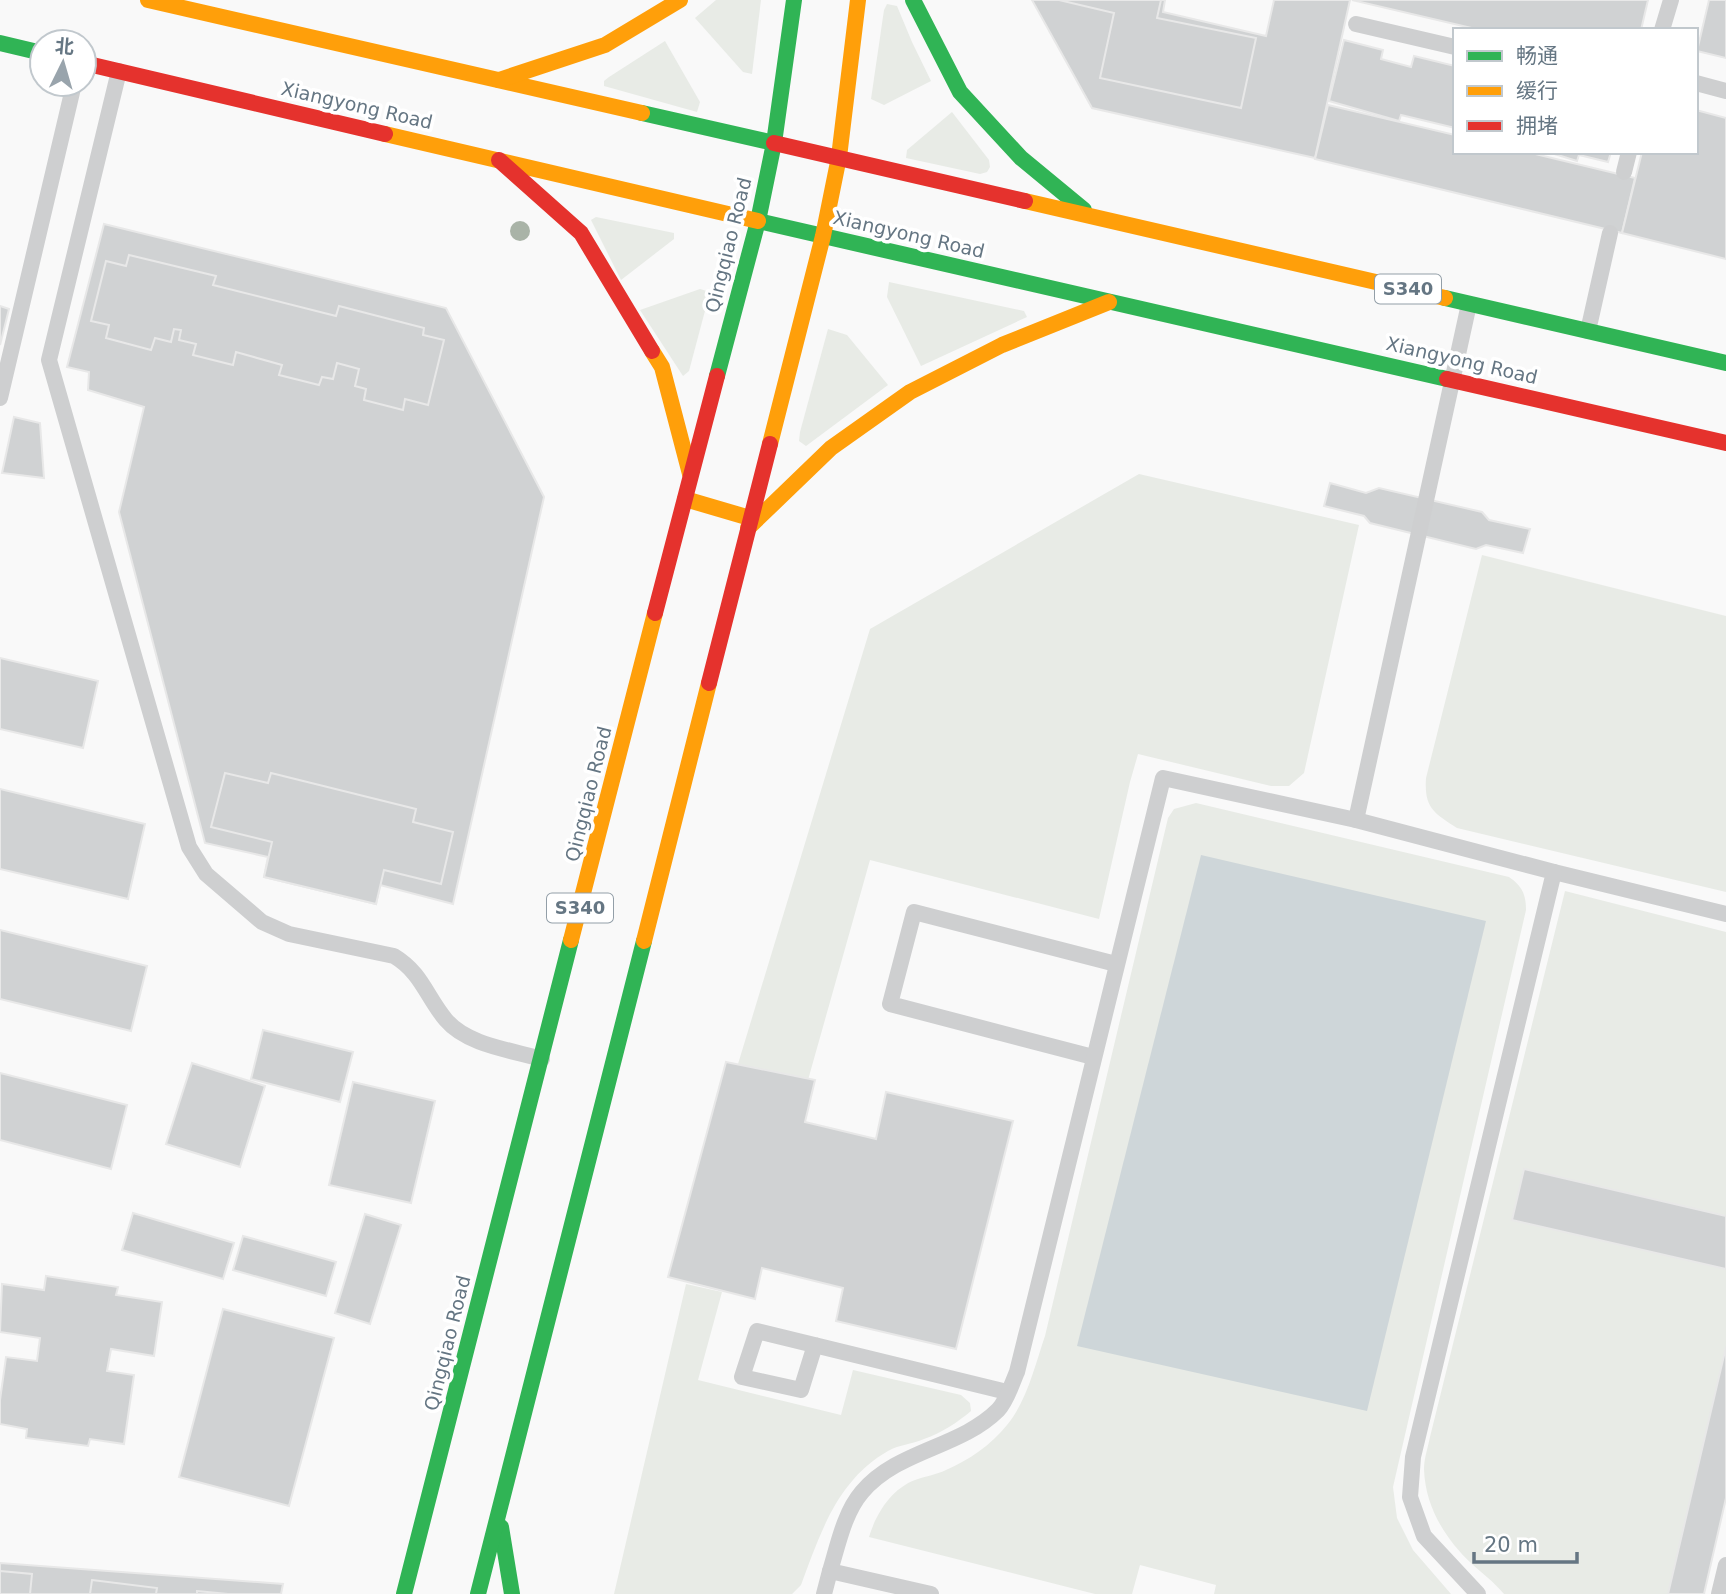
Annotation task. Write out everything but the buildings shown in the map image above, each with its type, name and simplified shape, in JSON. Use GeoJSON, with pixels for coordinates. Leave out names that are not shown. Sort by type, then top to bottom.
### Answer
{"type":"FeatureCollection","features":[{"type":"Feature","properties":{"kind":"main road"},"geometry":{"type":"LineString","coordinates":[[148,0],[184,4],[774,143]]}},
{"type":"Feature","properties":{"kind":"main road"},"geometry":{"type":"LineString","coordinates":[[499,80],[605,45],[680,0]]}},
{"type":"Feature","properties":{"kind":"main road","name":"Qingqiao Road"},"geometry":{"type":"LineString","coordinates":[[404,1594],[690,476],[758,221],[774,143],[794,0]]}},
{"type":"Feature","properties":{"kind":"main road"},"geometry":{"type":"LineString","coordinates":[[478,1594],[823,236],[839,157],[858,0]]}},
{"type":"Feature","properties":{"kind":"main road"},"geometry":{"type":"LineString","coordinates":[[913,0],[960,92],[1021,158],[1091,215]]}},
{"type":"Feature","properties":{"kind":"main road"},"geometry":{"type":"LineString","coordinates":[[0,43],[28,50]]}},
{"type":"Feature","properties":{"kind":"main road","name":"Xiangyong Road"},"geometry":{"type":"LineString","coordinates":[[98,66],[1726,443]]}},
{"type":"Feature","properties":{"kind":"main road","name":"S340"},"geometry":{"type":"LineString","coordinates":[[774,143],[1726,363]]}},
{"type":"Feature","properties":{"kind":"main road"},"geometry":{"type":"LineString","coordinates":[[499,160],[581,233],[624,303],[662,367],[690,476]]}},
{"type":"Feature","properties":{"kind":"main road"},"geometry":{"type":"LineString","coordinates":[[749,523],[831,448],[910,392],[1002,345],[1109,302]]}},
{"type":"Feature","properties":{"kind":"main road"},"geometry":{"type":"LineString","coordinates":[[685,499],[749,523]]}},
{"type":"Feature","properties":{"kind":"main road"},"geometry":{"type":"LineString","coordinates":[[498,1513],[512,1594]]}},
{"type":"Feature","properties":{"kind":"lane"},"geometry":{"type":"LineString","coordinates":[[1663,28],[1671,0]]}},
{"type":"Feature","properties":{"kind":"lane"},"geometry":{"type":"LineString","coordinates":[[1356,23],[1453,47]]}},
{"type":"Feature","properties":{"kind":"lane"},"geometry":{"type":"LineString","coordinates":[[119,71],[49,359],[189,848],[206,874],[262,922],[289,934],[394,956],[409,965],[446,1020],[462,1033],[479,1041],[542,1059]]}},
{"type":"Feature","properties":{"kind":"lane"},"geometry":{"type":"LineString","coordinates":[[1698,84],[1726,91]]}},
{"type":"Feature","properties":{"kind":"lane"},"geometry":{"type":"LineString","coordinates":[[0,398],[71,98]]}},
{"type":"Feature","properties":{"kind":"lane"},"geometry":{"type":"LineString","coordinates":[[1624,172],[1628,154]]}},
{"type":"Feature","properties":{"kind":"lane"},"geometry":{"type":"LineString","coordinates":[[1588,331],[1610,233]]}},
{"type":"Feature","properties":{"kind":"lane"},"geometry":{"type":"LineString","coordinates":[[1356,820],[1469,303]]}},
{"type":"Feature","properties":{"kind":"lane"},"geometry":{"type":"LineString","coordinates":[[824,1594],[844,1524],[861,1492],[890,1467],[967,1433],[1000,1408],[1017,1371],[1163,778],[1356,820],[1726,914]]}},
{"type":"Feature","properties":{"kind":"lane"},"geometry":{"type":"LineString","coordinates":[[1478,1594],[1424,1536],[1410,1497],[1413,1457],[1554,872]]}},
{"type":"Feature","properties":{"kind":"lane"},"geometry":{"type":"LineString","coordinates":[[1093,1057],[890,1004],[914,912],[1116,964]]}},
{"type":"Feature","properties":{"kind":"lane"},"geometry":{"type":"LineString","coordinates":[[815,1345],[802,1390],[742,1377],[757,1331],[815,1345],[1007,1392]]}},
{"type":"Feature","properties":{"kind":"lane"},"geometry":{"type":"LineString","coordinates":[[1719,1594],[1726,1565]]}},
{"type":"Feature","properties":{"kind":"lane"},"geometry":{"type":"LineString","coordinates":[[830,1571],[931,1594]]}},
{"type":"Feature","properties":{"kind":"shaded area"},"geometry":{"type":"Polygon","coordinates":[[[716,0],[761,0],[752,74],[743,72],[695,18],[716,0]]]}},
{"type":"Feature","properties":{"kind":"shaded area"},"geometry":{"type":"Polygon","coordinates":[[[887,4],[897,6],[931,81],[884,105],[871,99],[887,4]]]}},
{"type":"Feature","properties":{"kind":"shaded area"},"geometry":{"type":"Polygon","coordinates":[[[665,41],[700,102],[697,112],[604,86],[604,81],[609,77],[665,41]]]}},
{"type":"Feature","properties":{"kind":"shaded area"},"geometry":{"type":"Polygon","coordinates":[[[952,112],[989,160],[990,167],[987,172],[980,174],[906,158],[907,150],[952,112]]]}},
{"type":"Feature","properties":{"kind":"shaded area"},"geometry":{"type":"Polygon","coordinates":[[[596,217],[674,233],[674,239],[621,280],[591,220],[596,217]]]}},
{"type":"Feature","properties":{"kind":"shaded area"},"geometry":{"type":"Polygon","coordinates":[[[889,282],[1024,311],[1027,317],[921,366],[887,297],[889,282]]]}},
{"type":"Feature","properties":{"kind":"shaded area"},"geometry":{"type":"Polygon","coordinates":[[[700,289],[710,292],[689,371],[683,376],[640,310],[700,289]]]}},
{"type":"Feature","properties":{"kind":"shaded area"},"geometry":{"type":"Polygon","coordinates":[[[828,329],[847,335],[888,385],[806,446],[799,441],[800,432],[828,329]]]}},
{"type":"Feature","properties":{"kind":"shaded area"},"geometry":{"type":"Polygon","coordinates":[[[1139,474],[1359,525],[1304,773],[1289,786],[1271,786],[1138,754],[1099,919],[870,860],[808,1080],[738,1064],[870,629],[1139,474]]]}},
{"type":"Feature","properties":{"kind":"shaded area"},"geometry":{"type":"Polygon","coordinates":[[[1482,555],[1726,616],[1726,892],[1457,828],[1432,809],[1427,796],[1426,778],[1482,555]]]}},
{"type":"Feature","properties":{"kind":"shaded area"},"geometry":{"type":"Polygon","coordinates":[[[1196,803],[1509,877],[1524,895],[1526,910],[1393,1487],[1397,1518],[1413,1550],[1451,1594],[1214,1594],[1216,1585],[1140,1565],[1132,1594],[1095,1594],[869,1537],[880,1511],[899,1489],[915,1480],[955,1466],[979,1451],[1007,1425],[1025,1394],[1045,1336],[1168,818],[1174,809],[1196,803]]]}},
{"type":"Feature","properties":{"kind":"shaded area"},"geometry":{"type":"Polygon","coordinates":[[[1201,855],[1486,921],[1367,1411],[1077,1346],[1201,855]]]}},
{"type":"Feature","properties":{"kind":"shaded area"},"geometry":{"type":"Polygon","coordinates":[[[1565,891],[1726,932],[1726,1216],[1513,1220],[1726,1269],[1726,1347],[1668,1594],[1504,1594],[1462,1554],[1445,1533],[1433,1509],[1425,1483],[1424,1465],[1430,1437],[1565,891]]]}},
{"type":"Feature","properties":{"kind":"shaded area"},"geometry":{"type":"Polygon","coordinates":[[[686,1284],[722,1292],[698,1380],[841,1415],[853,1370],[961,1395],[970,1403],[971,1411],[955,1423],[930,1437],[888,1451],[856,1477],[832,1510],[801,1585],[792,1594],[614,1594],[686,1284]]]}},
{"type":"Feature","properties":{"kind":"traffic: fast"},"geometry":{"type":"LineString","coordinates":[[717,376],[758,221],[774,143],[794,0]]}},
{"type":"Feature","properties":{"kind":"traffic: fast"},"geometry":{"type":"LineString","coordinates":[[913,0],[960,92],[1021,158],[1084,210]]}},
{"type":"Feature","properties":{"kind":"traffic: fast"},"geometry":{"type":"LineString","coordinates":[[0,43],[28,50]]}},
{"type":"Feature","properties":{"kind":"traffic: fast"},"geometry":{"type":"LineString","coordinates":[[642,113],[774,143]]}},
{"type":"Feature","properties":{"kind":"traffic: fast"},"geometry":{"type":"LineString","coordinates":[[758,221],[1447,379]]}},
{"type":"Feature","properties":{"kind":"traffic: fast"},"geometry":{"type":"LineString","coordinates":[[1445,298],[1726,363]]}},
{"type":"Feature","properties":{"kind":"traffic: fast"},"geometry":{"type":"LineString","coordinates":[[404,1594],[571,940]]}},
{"type":"Feature","properties":{"kind":"traffic: fast"},"geometry":{"type":"LineString","coordinates":[[478,1594],[644,941]]}},
{"type":"Feature","properties":{"kind":"traffic: fast"},"geometry":{"type":"LineString","coordinates":[[501,1527],[512,1594]]}},
{"type":"Feature","properties":{"kind":"traffic: slow"},"geometry":{"type":"LineString","coordinates":[[148,0],[642,113]]}},
{"type":"Feature","properties":{"kind":"traffic: slow"},"geometry":{"type":"LineString","coordinates":[[499,80],[605,45],[680,0]]}},
{"type":"Feature","properties":{"kind":"traffic: slow"},"geometry":{"type":"LineString","coordinates":[[770,444],[823,236],[839,157],[858,0]]}},
{"type":"Feature","properties":{"kind":"traffic: slow"},"geometry":{"type":"LineString","coordinates":[[385,134],[758,221]]}},
{"type":"Feature","properties":{"kind":"traffic: slow"},"geometry":{"type":"LineString","coordinates":[[1025,201],[1445,298]]}},
{"type":"Feature","properties":{"kind":"traffic: slow"},"geometry":{"type":"LineString","coordinates":[[748,528],[831,448],[910,392],[1002,345],[1109,302]]}},
{"type":"Feature","properties":{"kind":"traffic: slow"},"geometry":{"type":"LineString","coordinates":[[652,351],[662,367],[690,474]]}},
{"type":"Feature","properties":{"kind":"traffic: slow"},"geometry":{"type":"LineString","coordinates":[[685,499],[750,518]]}},
{"type":"Feature","properties":{"kind":"traffic: slow"},"geometry":{"type":"LineString","coordinates":[[571,940],[655,613]]}},
{"type":"Feature","properties":{"kind":"traffic: slow"},"geometry":{"type":"LineString","coordinates":[[644,941],[709,683]]}},
{"type":"Feature","properties":{"kind":"traffic: jam"},"geometry":{"type":"LineString","coordinates":[[98,66],[385,134]]}},
{"type":"Feature","properties":{"kind":"traffic: jam"},"geometry":{"type":"LineString","coordinates":[[774,143],[1025,201]]}},
{"type":"Feature","properties":{"kind":"traffic: jam"},"geometry":{"type":"LineString","coordinates":[[499,160],[581,233],[652,351]]}},
{"type":"Feature","properties":{"kind":"traffic: jam"},"geometry":{"type":"LineString","coordinates":[[655,613],[717,376]]}},
{"type":"Feature","properties":{"kind":"traffic: jam"},"geometry":{"type":"LineString","coordinates":[[1447,379],[1726,443]]}},
{"type":"Feature","properties":{"kind":"traffic: jam"},"geometry":{"type":"LineString","coordinates":[[709,683],[770,444]]}}]}
